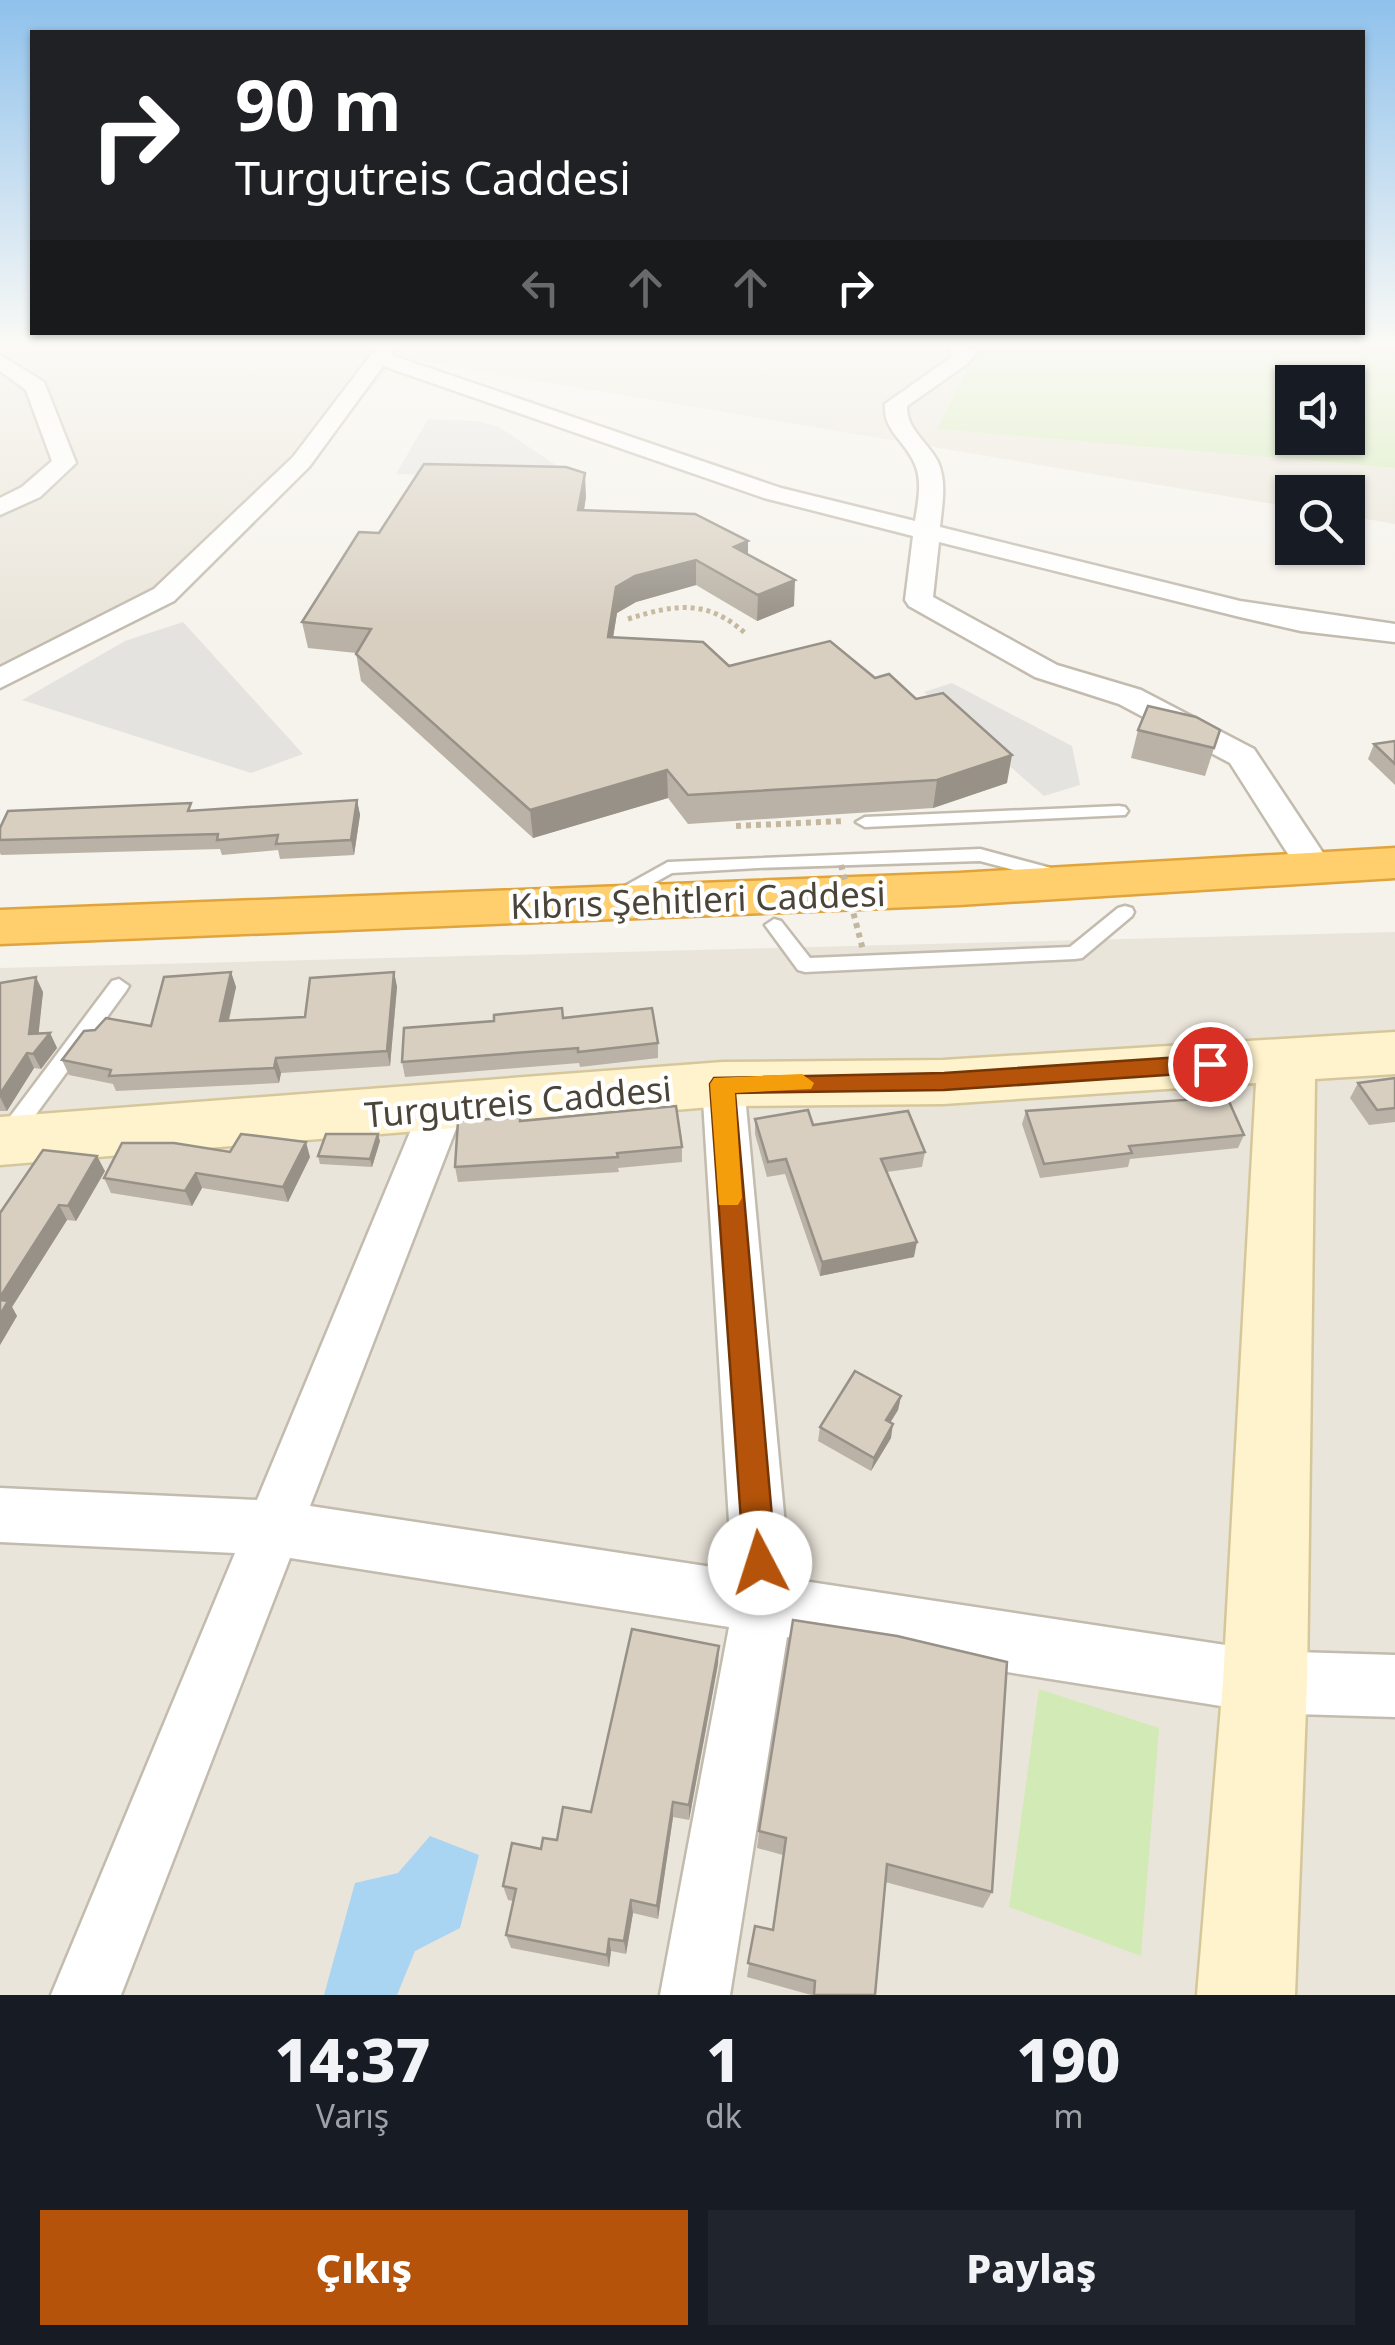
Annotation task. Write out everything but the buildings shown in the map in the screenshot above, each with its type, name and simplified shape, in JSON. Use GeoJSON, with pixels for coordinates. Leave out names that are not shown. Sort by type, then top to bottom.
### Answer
{"type":"FeatureCollection","features":[{"type":"Feature","properties":{"kind":"highway","name":"Kıbrıs Şehitleri Caddesi"},"geometry":{"type":"LineString","coordinates":[[0,927],[1395,863]]}},
{"type":"Feature","properties":{"kind":"highway","name":"Kıbrıs Şehitleri Caddesi"},"geometry":{"type":"LineString","coordinates":[[0,954],[1125,912],[1395,896]]}},
{"type":"Feature","properties":{"kind":"street"},"geometry":{"type":"LineString","coordinates":[[0,508],[31,492],[64,462],[56,440]]}},
{"type":"Feature","properties":{"kind":"street"},"geometry":{"type":"LineString","coordinates":[[0,679],[164,594],[302,462],[318,440]]}},
{"type":"Feature","properties":{"kind":"street"},"geometry":{"type":"LineString","coordinates":[[626,440],[773,493],[1240,609],[1300,622],[1395,633]]}},
{"type":"Feature","properties":{"kind":"street"},"geometry":{"type":"LineString","coordinates":[[910,440],[926,462],[932,486],[919,600],[1046,672],[1130,696],[1242,756],[1315,868]]}},
{"type":"Feature","properties":{"kind":"street","name":"Turgutreis Caddesi"},"geometry":{"type":"LineString","coordinates":[[11,1153],[442,1108],[722,1084],[944,1082],[1395,1053]]}},
{"type":"Feature","properties":{"kind":"street"},"geometry":{"type":"LineString","coordinates":[[1246,1995],[1266,1682],[1286,1059]]}},
{"type":"Feature","properties":{"kind":"street"},"geometry":{"type":"LineString","coordinates":[[695,1995],[763,1602],[722,1084]]}},
{"type":"Feature","properties":{"kind":"street"},"geometry":{"type":"LineString","coordinates":[[86,1995],[277,1528],[442,1108]]}},
{"type":"Feature","properties":{"kind":"street"},"geometry":{"type":"LineString","coordinates":[[0,1515],[277,1528],[1266,1682],[1395,1686]]}},
{"type":"Feature","properties":{"kind":"lane"},"geometry":{"type":"LineString","coordinates":[[859,822],[1119,812]]}},
{"type":"Feature","properties":{"kind":"lane"},"geometry":{"type":"LineString","coordinates":[[11,1153],[119,986]]}},
{"type":"Feature","properties":{"kind":"path"},"geometry":{"type":"LineString","coordinates":[[628,619],[686,603],[727,613],[746,634]]}},
{"type":"Feature","properties":{"kind":"path"},"geometry":{"type":"LineString","coordinates":[[736,826],[859,822]]}},
{"type":"Feature","properties":{"kind":"path"},"geometry":{"type":"LineString","coordinates":[[840,865],[863,950]]}},
{"type":"Feature","properties":{"kind":"shaded area"},"geometry":{"type":"Polygon","coordinates":[[[0,440],[323,440],[178,594],[0,681],[0,440]]]}},
{"type":"Feature","properties":{"kind":"shaded area"},"geometry":{"type":"Polygon","coordinates":[[[416,440],[519,440],[578,480],[396,474],[416,440]]]}},
{"type":"Feature","properties":{"kind":"shaded area"},"geometry":{"type":"Polygon","coordinates":[[[891,440],[1068,440],[1395,468],[1395,524],[1365,519],[1365,475],[1275,475],[1275,504],[891,440]]]}},
{"type":"Feature","properties":{"kind":"shaded area"},"geometry":{"type":"Polygon","coordinates":[[[183,622],[303,754],[251,773],[22,700],[125,641],[183,622]]]}},
{"type":"Feature","properties":{"kind":"shaded area"},"geometry":{"type":"Polygon","coordinates":[[[952,683],[1072,746],[1080,785],[1044,796],[924,692],[952,683]]]}},
{"type":"Feature","properties":{"kind":"shaded area"},"geometry":{"type":"Polygon","coordinates":[[[1395,932],[1395,1995],[0,1995],[0,968],[1395,932]]]}},
{"type":"Feature","properties":{"kind":"green space"},"geometry":{"type":"Polygon","coordinates":[[[1067,440],[1275,440],[1275,455],[1365,455],[1365,440],[1395,440],[1395,468],[1067,440]]]}},
{"type":"Feature","properties":{"kind":"green space"},"geometry":{"type":"Polygon","coordinates":[[[1039,1689],[1159,1728],[1141,1956],[1009,1907],[1039,1689]]]}},
{"type":"Feature","properties":{"kind":"water"},"geometry":{"type":"Polygon","coordinates":[[[430,1836],[479,1855],[460,1928],[415,1951],[397,1995],[324,1995],[355,1883],[398,1873],[430,1836]]]}},
{"type":"Feature","properties":{"kind":"slow traffic"},"geometry":{"type":"LineString","coordinates":[[729,1198],[722,1084],[802,1083]]}},
{"type":"Feature","properties":{"kind":"route"},"geometry":{"type":"LineString","coordinates":[[760,1563],[720,1100],[722,1084],[944,1082],[1210,1064]]}}]}
